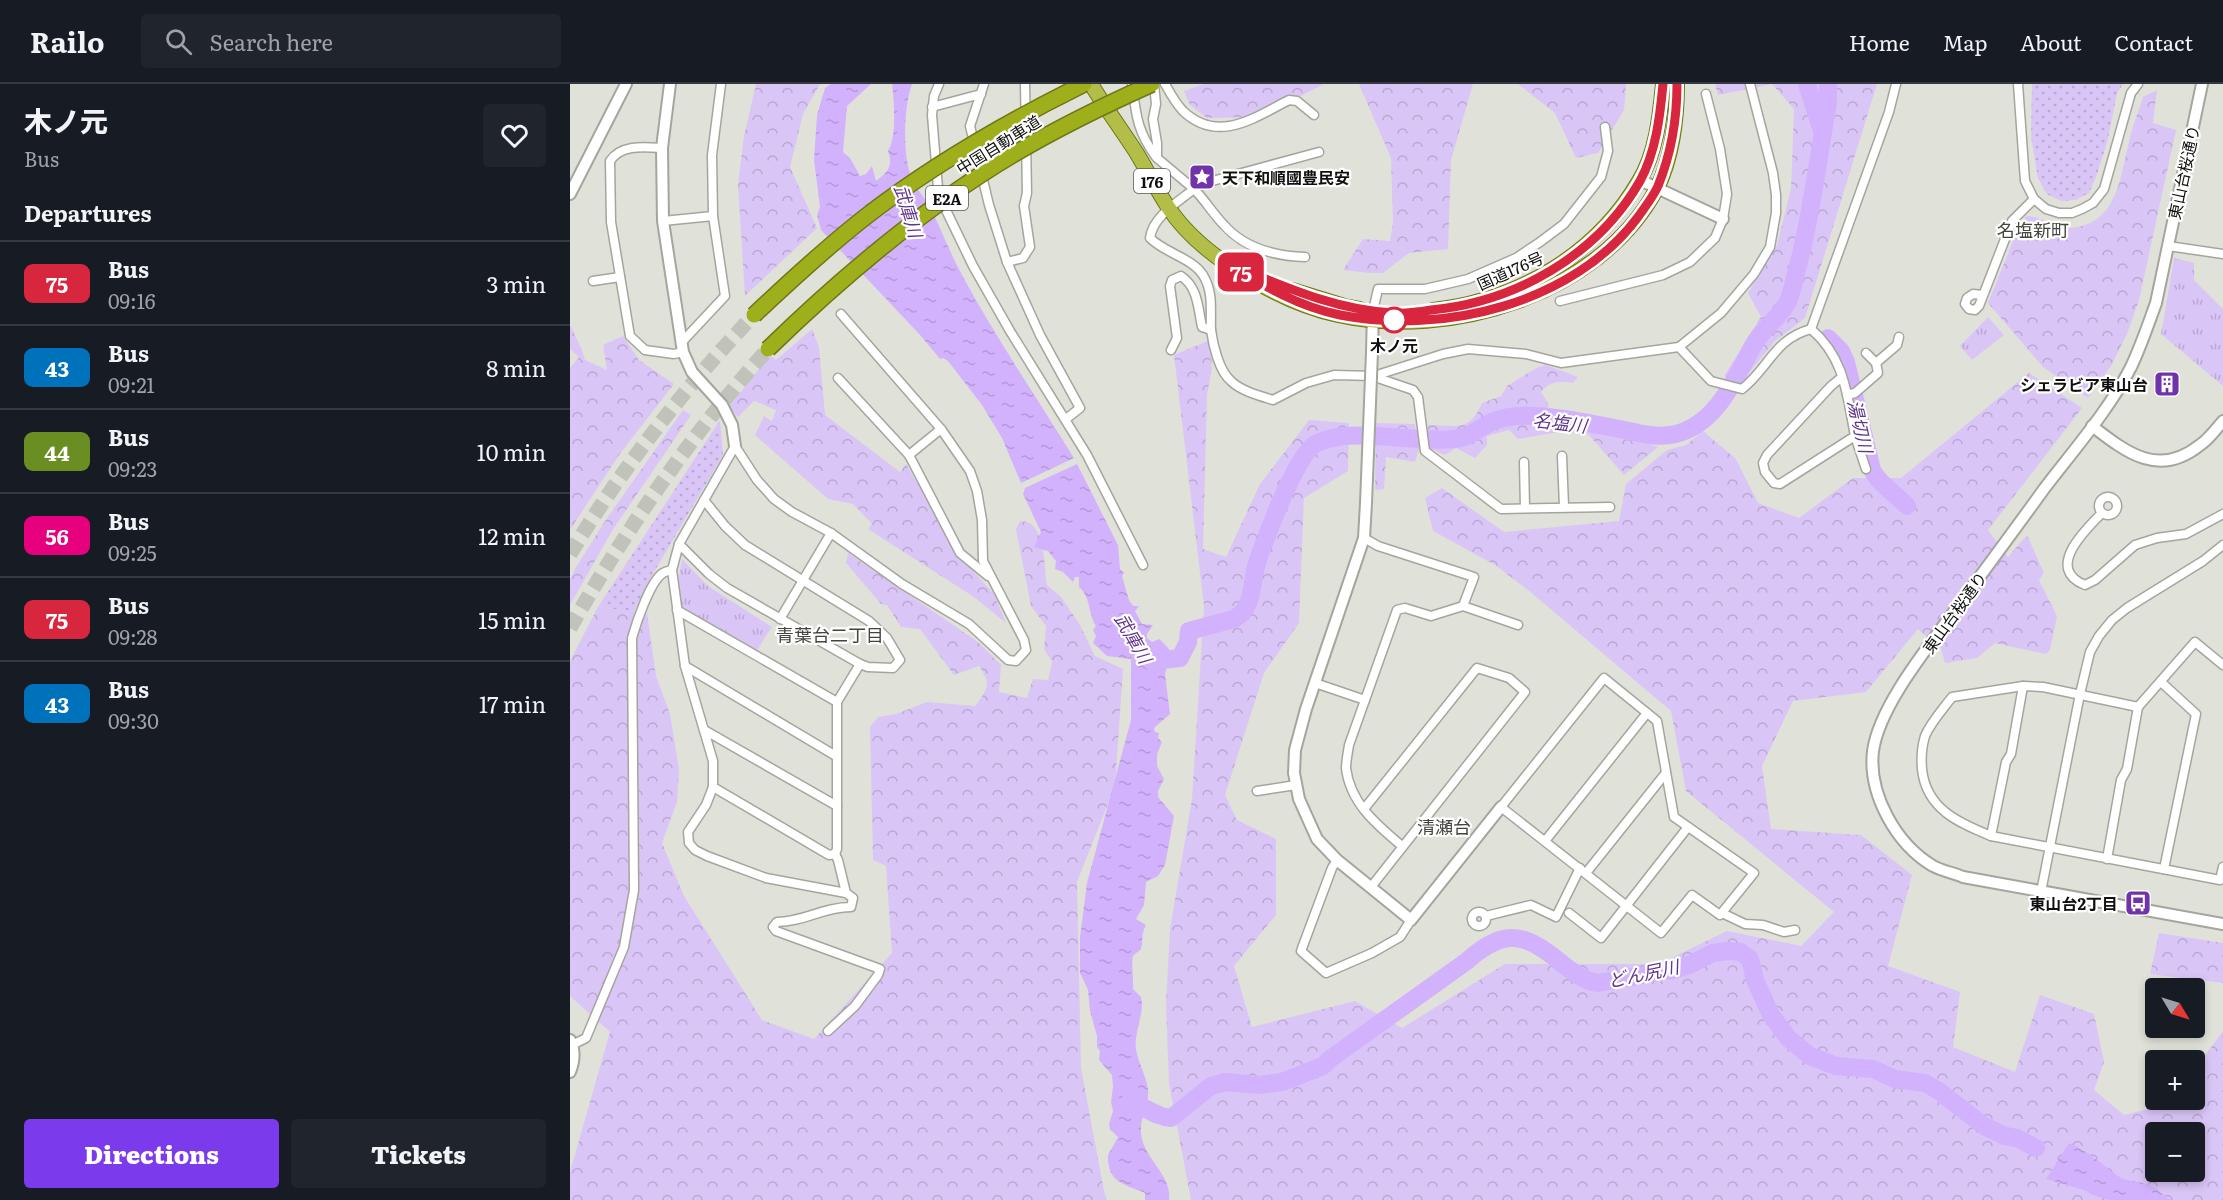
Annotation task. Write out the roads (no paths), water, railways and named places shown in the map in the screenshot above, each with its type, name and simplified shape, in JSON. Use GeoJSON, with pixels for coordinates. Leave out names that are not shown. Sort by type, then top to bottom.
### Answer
{"type":"FeatureCollection","features":[{"type":"Feature","properties":{"kind":"highway","name":"中国自動車道"},"geometry":{"type":"LineString","coordinates":[[754,315],[818,256],[909,185],[1004,126],[1084,84]]}},
{"type":"Feature","properties":{"kind":"highway","name":"国道176号"},"geometry":{"type":"LineString","coordinates":[[1091,84],[1135,151],[1169,209],[1196,239],[1229,264],[1303,294],[1373,316],[1423,321],[1461,317],[1520,300],[1549,288],[1565,280],[1605,252],[1628,231],[1657,188],[1670,148],[1677,110],[1677,84]]}},
{"type":"Feature","properties":{"kind":"highway","name":"中国自動車道"},"geometry":{"type":"LineString","coordinates":[[768,349],[840,281],[879,249],[966,185],[1058,129],[1153,84]]}},
{"type":"Feature","properties":{"kind":"highway","name":"国道176号"},"geometry":{"type":"LineString","coordinates":[[1373,316],[1468,306],[1507,293],[1536,280],[1589,243],[1620,210],[1640,180],[1657,135],[1663,84]]}},
{"type":"Feature","properties":{"kind":"street"},"geometry":{"type":"LineString","coordinates":[[570,194],[626,84]]}},
{"type":"Feature","properties":{"kind":"street"},"geometry":{"type":"LineString","coordinates":[[670,84],[662,148],[663,221],[682,348],[692,372],[722,405],[732,425],[735,446],[757,480],[774,499],[792,512],[831,533],[902,584],[969,624],[1008,660],[1016,661],[1026,650],[1024,640],[999,596],[983,561],[982,520],[977,491],[970,471],[941,429],[842,314]]}},
{"type":"Feature","properties":{"kind":"street"},"geometry":{"type":"LineString","coordinates":[[662,148],[635,147],[615,154],[610,161],[611,222],[630,336],[645,351],[674,354],[682,348],[725,296],[713,216],[712,155],[721,84]]}},
{"type":"Feature","properties":{"kind":"street"},"geometry":{"type":"LineString","coordinates":[[939,84],[933,106],[938,188],[945,208],[973,266],[1010,331],[1088,456],[1143,565]]}},
{"type":"Feature","properties":{"kind":"street"},"geometry":{"type":"LineString","coordinates":[[984,84],[970,126],[989,205],[1007,262],[1040,335],[1080,408],[1066,419]]}},
{"type":"Feature","properties":{"kind":"street"},"geometry":{"type":"LineString","coordinates":[[1007,262],[1023,258],[1030,247],[1024,206],[1027,193],[1025,84]]}},
{"type":"Feature","properties":{"kind":"street"},"geometry":{"type":"LineString","coordinates":[[1132,84],[1137,126],[1147,145],[1157,158],[1194,189],[1224,226],[1251,246],[1280,256],[1305,257]]}},
{"type":"Feature","properties":{"kind":"street"},"geometry":{"type":"LineString","coordinates":[[1153,84],[1156,104],[1153,118],[1157,158]]}},
{"type":"Feature","properties":{"kind":"street"},"geometry":{"type":"LineString","coordinates":[[1164,84],[1182,109],[1196,120],[1209,126],[1224,128],[1241,124],[1289,100],[1297,101],[1314,115]]}},
{"type":"Feature","properties":{"kind":"street"},"geometry":{"type":"LineString","coordinates":[[1374,376],[1443,354],[1468,349],[1526,354],[1562,363],[1679,347],[1721,313],[1754,274],[1770,247],[1776,213],[1776,195],[1750,84]]}},
{"type":"Feature","properties":{"kind":"street"},"geometry":{"type":"LineString","coordinates":[[1812,329],[1890,112],[1896,84]]}},
{"type":"Feature","properties":{"kind":"street"},"geometry":{"type":"LineString","coordinates":[[2018,84],[2025,181],[2034,199],[2046,209],[2059,213],[2072,213],[2093,203],[2104,189],[2131,93],[2138,84]]}},
{"type":"Feature","properties":{"kind":"street","name":"東山台桜通り"},"geometry":{"type":"LineString","coordinates":[[2202,84],[2156,303],[2130,369],[2092,426],[1917,662],[1882,723],[1873,750],[1873,770],[1878,791],[1892,825],[1908,847],[1934,866],[1963,877],[2223,924]]}},
{"type":"Feature","properties":{"kind":"street"},"geometry":{"type":"LineString","coordinates":[[933,106],[981,94]]}},
{"type":"Feature","properties":{"kind":"street"},"geometry":{"type":"LineString","coordinates":[[1560,301],[1663,275],[1690,262],[1715,238],[1723,219],[1727,194],[1720,149],[1706,94]]}},
{"type":"Feature","properties":{"kind":"street"},"geometry":{"type":"LineString","coordinates":[[1411,920],[1337,860],[1317,838],[1299,799],[1296,785],[1295,750],[1364,538],[1373,316],[1378,289],[1425,289],[1468,279],[1516,258],[1564,224],[1601,177],[1608,151],[1605,127]]}},
{"type":"Feature","properties":{"kind":"street"},"geometry":{"type":"LineString","coordinates":[[1319,152],[1205,183],[1169,209],[1152,227],[1150,238],[1157,245],[1191,264],[1202,273],[1211,299],[1211,330],[1217,354],[1229,380],[1240,388],[1273,400],[1306,383],[1334,375],[1374,376],[1413,390],[1418,397],[1425,451],[1501,508],[1610,507]]}},
{"type":"Feature","properties":{"kind":"street"},"geometry":{"type":"LineString","coordinates":[[1640,180],[1723,219]]}},
{"type":"Feature","properties":{"kind":"street"},"geometry":{"type":"LineString","coordinates":[[1983,295],[2012,221],[2034,199]]}},
{"type":"Feature","properties":{"kind":"street"},"geometry":{"type":"LineString","coordinates":[[663,221],[713,216]]}},
{"type":"Feature","properties":{"kind":"street"},"geometry":{"type":"LineString","coordinates":[[2168,246],[2223,254]]}},
{"type":"Feature","properties":{"kind":"street"},"geometry":{"type":"LineString","coordinates":[[1171,350],[1177,338],[1170,286],[1172,280],[1181,276],[1189,282],[1195,293],[1202,327],[1211,330]]}},
{"type":"Feature","properties":{"kind":"street"},"geometry":{"type":"LineString","coordinates":[[593,281],[620,277]]}},
{"type":"Feature","properties":{"kind":"street"},"geometry":{"type":"LineString","coordinates":[[1679,347],[1711,381],[1743,389],[1777,349],[1799,333],[1812,329]]}},
{"type":"Feature","properties":{"kind":"street"},"geometry":{"type":"LineString","coordinates":[[1812,329],[1822,338],[1839,363],[1855,436],[1866,469]]}},
{"type":"Feature","properties":{"kind":"street"},"geometry":{"type":"LineString","coordinates":[[1876,363],[1897,345],[1899,337]]}},
{"type":"Feature","properties":{"kind":"street"},"geometry":{"type":"LineString","coordinates":[[1847,395],[1855,393],[1878,373],[1876,363],[1866,353]]}},
{"type":"Feature","properties":{"kind":"street"},"geometry":{"type":"LineString","coordinates":[[1842,377],[1767,455],[1763,463],[1765,472],[1774,483],[1779,484],[1855,436]]}},
{"type":"Feature","properties":{"kind":"street"},"geometry":{"type":"LineString","coordinates":[[838,378],[909,455],[960,554],[993,581]]}},
{"type":"Feature","properties":{"kind":"street"},"geometry":{"type":"LineString","coordinates":[[2092,426],[2115,444],[2138,457],[2162,462],[2183,456],[2201,445],[2223,421]]}},
{"type":"Feature","properties":{"kind":"street"},"geometry":{"type":"LineString","coordinates":[[909,455],[941,429]]}},
{"type":"Feature","properties":{"kind":"street"},"geometry":{"type":"LineString","coordinates":[[735,446],[679,544],[672,570],[685,666],[713,761],[713,787],[706,806],[688,832],[689,843],[695,850],[766,878],[846,894],[853,898],[851,907],[834,907],[790,922],[777,922],[773,927],[776,932],[880,969],[855,1006],[828,1031]]}},
{"type":"Feature","properties":{"kind":"street"},"geometry":{"type":"LineString","coordinates":[[1562,456],[1564,507]]}},
{"type":"Feature","properties":{"kind":"street"},"geometry":{"type":"LineString","coordinates":[[1524,462],[1525,508]]}},
{"type":"Feature","properties":{"kind":"street"},"geometry":{"type":"LineString","coordinates":[[679,544],[709,574],[727,588],[860,664],[868,667],[893,668],[900,660],[887,638],[869,621],[745,545],[724,526],[704,500]]}},
{"type":"Feature","properties":{"kind":"street"},"geometry":{"type":"LineString","coordinates":[[2102,513],[2084,531],[2071,550],[2067,566],[2070,576],[2076,582],[2085,585],[2095,580],[2135,545],[2157,538],[2187,534],[2223,514]]}},
{"type":"Feature","properties":{"kind":"street"},"geometry":{"type":"LineString","coordinates":[[780,619],[831,533]]}},
{"type":"Feature","properties":{"kind":"street"},"geometry":{"type":"LineString","coordinates":[[1364,538],[1378,546],[1474,577],[1463,606]]}},
{"type":"Feature","properties":{"kind":"street"},"geometry":{"type":"LineString","coordinates":[[2041,892],[2090,652],[2112,620],[2223,545]]}},
{"type":"Feature","properties":{"kind":"street"},"geometry":{"type":"LineString","coordinates":[[570,1072],[573,1063],[571,1043],[586,1038],[617,967],[629,928],[633,890],[632,638],[641,609],[658,577],[672,570]]}},
{"type":"Feature","properties":{"kind":"street"},"geometry":{"type":"LineString","coordinates":[[1402,846],[1369,818],[1354,793],[1346,768],[1349,745],[1397,610],[1404,608],[1431,616],[1463,606],[1518,625]]}},
{"type":"Feature","properties":{"kind":"street"},"geometry":{"type":"LineString","coordinates":[[677,610],[837,702]]}},
{"type":"Feature","properties":{"kind":"street"},"geometry":{"type":"LineString","coordinates":[[2107,859],[2121,780],[2127,769],[2138,707],[2195,642],[2223,665]]}},
{"type":"Feature","properties":{"kind":"street"},"geometry":{"type":"LineString","coordinates":[[846,894],[835,854],[837,849],[837,702],[860,664]]}},
{"type":"Feature","properties":{"kind":"street"},"geometry":{"type":"LineString","coordinates":[[685,666],[836,756]]}},
{"type":"Feature","properties":{"kind":"street"},"geometry":{"type":"LineString","coordinates":[[1364,810],[1477,668],[1509,678],[1525,692],[1371,887]]}},
{"type":"Feature","properties":{"kind":"street"},"geometry":{"type":"LineString","coordinates":[[1337,860],[1301,951],[1326,973],[1372,953],[1400,937],[1411,920],[1604,678],[1657,721],[1674,817],[1754,873],[1722,913]]}},
{"type":"Feature","properties":{"kind":"street"},"geometry":{"type":"LineString","coordinates":[[2161,682],[2196,714],[2164,869]]}},
{"type":"Feature","properties":{"kind":"street"},"geometry":{"type":"LineString","coordinates":[[1315,683],[1365,700]]}},
{"type":"Feature","properties":{"kind":"street"},"geometry":{"type":"LineString","coordinates":[[1992,836],[2006,762],[2011,754],[2023,686]]}},
{"type":"Feature","properties":{"kind":"street"},"geometry":{"type":"LineString","coordinates":[[2138,707],[2043,687],[2023,686],[1952,697],[1925,736],[1921,759],[1923,780],[1930,797],[1942,811],[1959,823],[1992,836],[2220,880],[2223,867]]}},
{"type":"Feature","properties":{"kind":"street"},"geometry":{"type":"LineString","coordinates":[[1545,841],[1647,713]]}},
{"type":"Feature","properties":{"kind":"street"},"geometry":{"type":"LineString","coordinates":[[705,731],[837,806]]}},
{"type":"Feature","properties":{"kind":"street"},"geometry":{"type":"LineString","coordinates":[[1486,916],[1531,905],[1556,917],[1583,871],[1665,774]]}},
{"type":"Feature","properties":{"kind":"street"},"geometry":{"type":"LineString","coordinates":[[1257,791],[1296,785]]}},
{"type":"Feature","properties":{"kind":"street"},"geometry":{"type":"LineString","coordinates":[[713,787],[829,855],[835,854]]}},
{"type":"Feature","properties":{"kind":"street"},"geometry":{"type":"LineString","coordinates":[[1501,807],[1661,933],[1692,895],[1720,915],[1722,913],[1745,924],[1763,925],[1784,932],[1795,930]]}},
{"type":"Feature","properties":{"kind":"street"},"geometry":{"type":"LineString","coordinates":[[1569,913],[1601,938],[1688,827]]}},
{"type":"Feature","properties":{"kind":"water","name":"武庫川"},"geometry":{"type":"Polygon","coordinates":[[[831,84],[871,84],[847,106],[843,152],[850,158],[860,176],[866,174],[872,166],[876,181],[887,171],[890,164],[888,151],[893,137],[894,118],[892,84],[912,84],[907,103],[905,127],[907,161],[911,176],[933,213],[954,260],[975,298],[1074,458],[1021,483],[1002,438],[982,405],[948,361],[940,359],[821,230],[817,215],[820,207],[814,160],[817,115],[825,88],[831,84]]]}},
{"type":"Feature","properties":{"kind":"water","name":"武庫川"},"geometry":{"type":"Polygon","coordinates":[[[1077,464],[1118,545],[1120,569],[1124,573],[1122,576],[1129,600],[1133,606],[1139,606],[1135,611],[1142,624],[1153,625],[1147,638],[1152,642],[1159,639],[1174,658],[1165,674],[1170,714],[1154,728],[1155,732],[1159,733],[1158,738],[1162,742],[1157,754],[1157,766],[1164,779],[1158,791],[1158,797],[1174,816],[1165,865],[1158,876],[1146,882],[1144,905],[1136,919],[1146,925],[1141,949],[1133,956],[1132,962],[1133,989],[1141,997],[1142,1004],[1136,1049],[1148,1089],[1141,1126],[1142,1139],[1167,1183],[1169,1200],[1145,1200],[1145,1193],[1118,1181],[1110,1171],[1108,1155],[1118,1137],[1110,1129],[1109,1124],[1113,1111],[1112,1075],[1099,1060],[1100,1051],[1097,1047],[1088,990],[1080,973],[1080,937],[1087,883],[1131,720],[1131,659],[1107,656],[1093,643],[1096,636],[1093,630],[1096,626],[1086,596],[1079,587],[1079,577],[1075,577],[1073,582],[1063,572],[1055,569],[1056,561],[1048,551],[1034,547],[1041,532],[1023,494],[1025,488],[1077,464]]]}},
{"type":"Feature","properties":{"kind":"water"},"geometry":{"type":"Polygon","coordinates":[[[2069,1143],[2089,1154],[2121,1178],[2149,1185],[2173,1200],[2109,1200],[2046,1179],[2069,1143]]]}},
{"type":"Feature","properties":{"kind":"waterway"},"geometry":{"type":"LineString","coordinates":[[1807,84],[1822,131]]}},
{"type":"Feature","properties":{"kind":"waterway","name":"名塩川"},"geometry":{"type":"LineString","coordinates":[[1151,661],[1180,658],[1188,642],[1189,631],[1234,619],[1241,614],[1249,600],[1258,560],[1283,496],[1300,462],[1317,443],[1348,436],[1454,439],[1470,434],[1497,420],[1519,416],[1565,419],[1660,436],[1676,434],[1703,420],[1724,398],[1758,338],[1789,299],[1811,206],[1828,103],[1828,84]]}},
{"type":"Feature","properties":{"kind":"waterway","name":"湯切川"},"geometry":{"type":"LineString","coordinates":[[1828,338],[1841,351],[1846,362],[1872,470],[1883,484],[1907,506]]}},
{"type":"Feature","properties":{"kind":"waterway","name":"どん尻川"},"geometry":{"type":"LineString","coordinates":[[1130,1101],[1160,1116],[1171,1118],[1211,1086],[1226,1082],[1259,1085],[1282,1082],[1323,1066],[1481,950],[1494,942],[1517,938],[1540,947],[1580,977],[1598,983],[1672,970],[1689,965],[1713,953],[1741,952],[1750,959],[1755,980],[1771,1015],[1788,1038],[1810,1056],[1836,1066],[1873,1069],[1895,1079],[1925,1083],[1984,1126],[2005,1136],[2017,1138],[2036,1148]]}},
{"type":"Feature","properties":{"kind":"tunnel"},"geometry":{"type":"LineString","coordinates":[[570,554],[611,490],[656,429],[703,371],[754,315]]}},
{"type":"Feature","properties":{"kind":"tunnel"},"geometry":{"type":"LineString","coordinates":[[570,628],[614,554],[661,484],[712,415],[768,349]]}},
{"type":"Feature","properties":{"kind":"place","name":"天下和順國豊民安"},"geometry":{"type":"Point","coordinates":[1202,177]}},
{"type":"Feature","properties":{"kind":"place","name":"木ノ元"},"geometry":{"type":"Point","coordinates":[1394,320]}},
{"type":"Feature","properties":{"kind":"place","name":"シェラビア東山台"},"geometry":{"type":"Point","coordinates":[2167,384]}},
{"type":"Feature","properties":{"kind":"place","name":"東山台2丁目"},"geometry":{"type":"Point","coordinates":[2138,903]}},
{"type":"Feature","properties":{"kind":"district","name":"名塩新町"},"geometry":{"type":"Point","coordinates":[2033,229]}},
{"type":"Feature","properties":{"kind":"district","name":"青葉台二丁目"},"geometry":{"type":"Point","coordinates":[830,634]}},
{"type":"Feature","properties":{"kind":"district","name":"清瀬台"},"geometry":{"type":"Point","coordinates":[1444,826]}}]}
